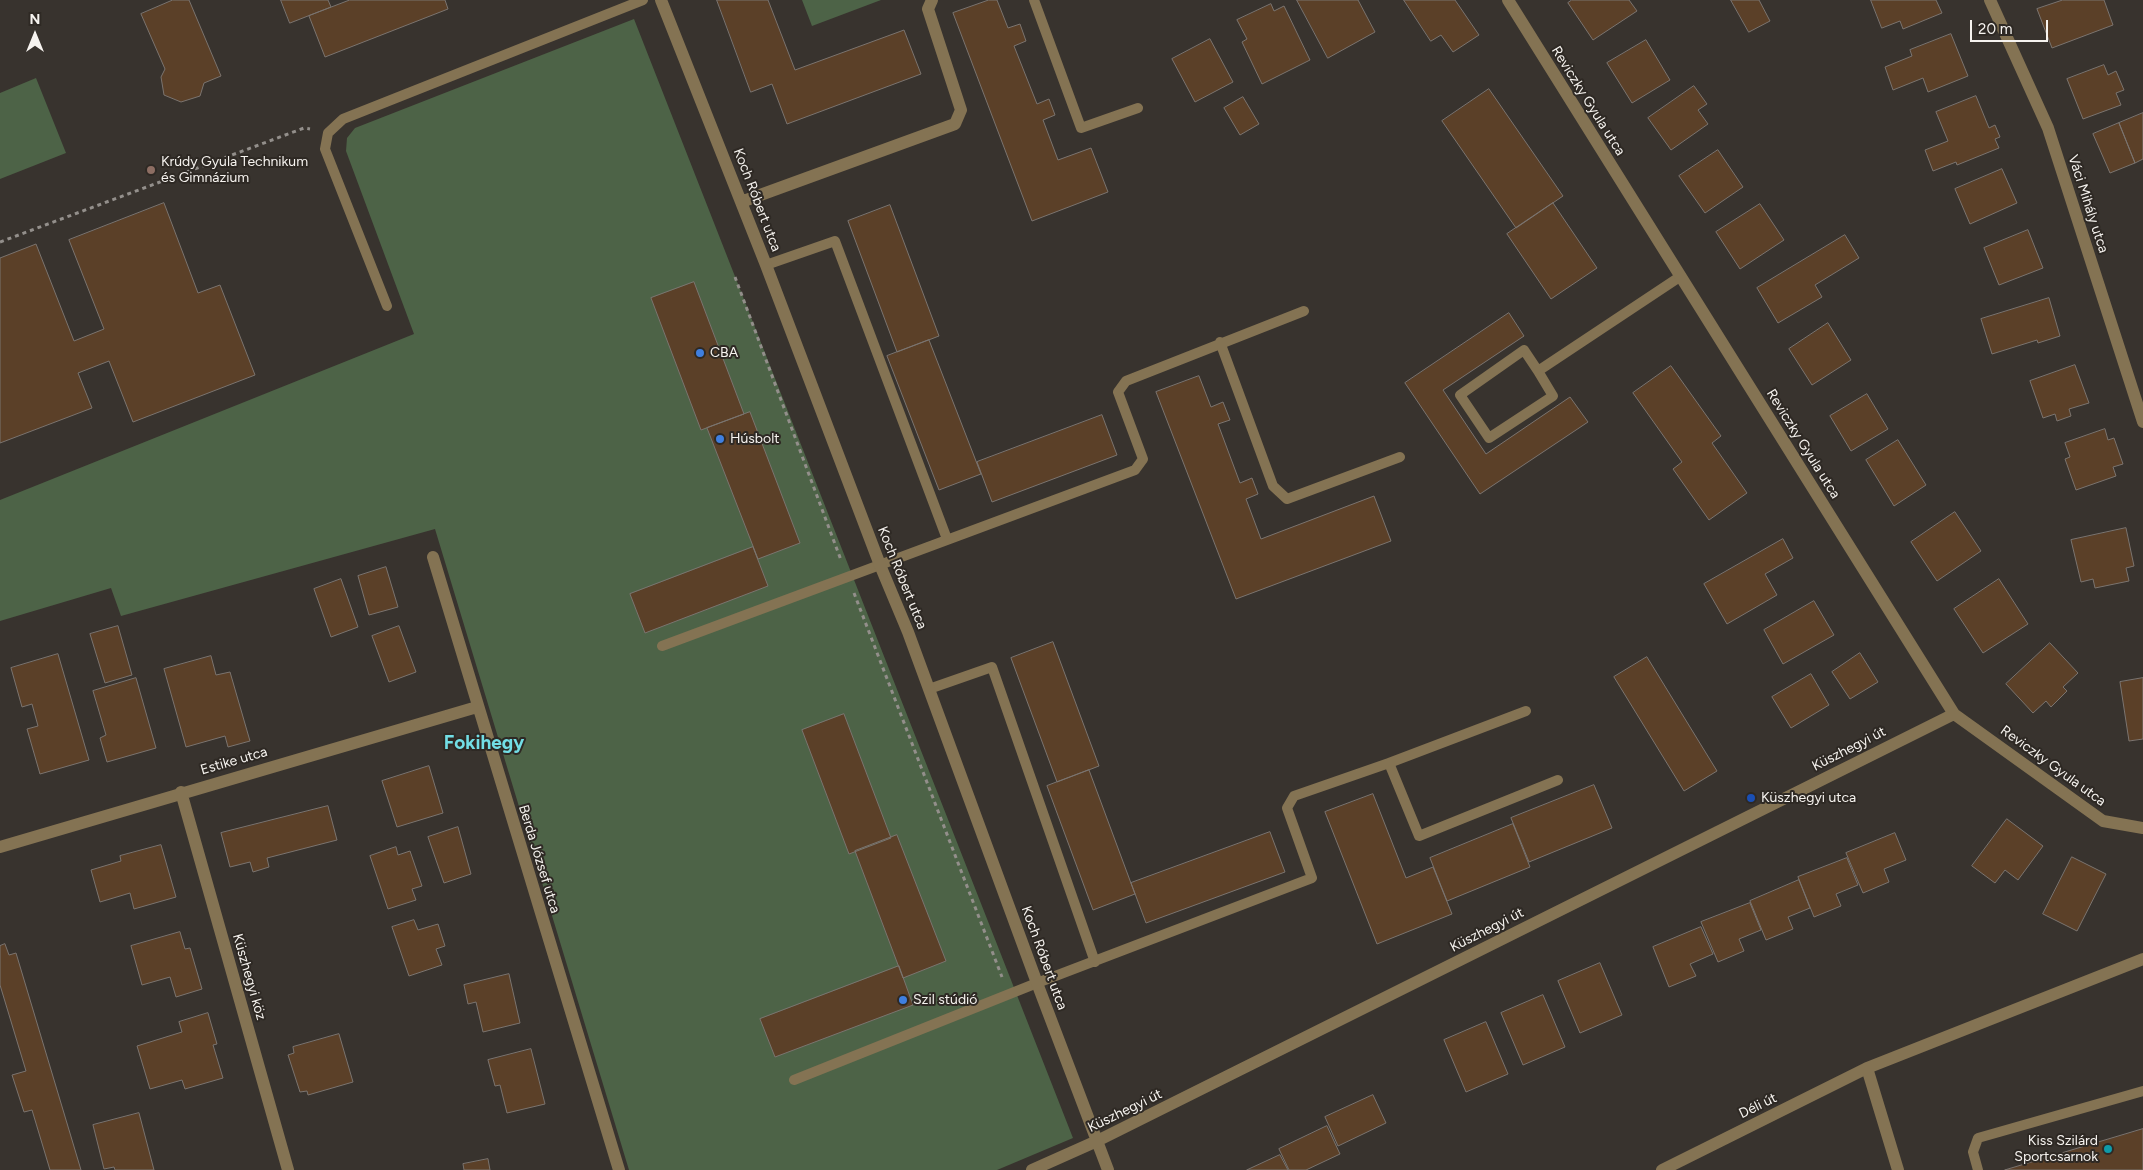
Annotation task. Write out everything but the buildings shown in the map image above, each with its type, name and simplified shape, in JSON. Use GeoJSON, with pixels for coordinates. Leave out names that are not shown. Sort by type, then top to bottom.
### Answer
{"type":"FeatureCollection","features":[{"type":"Feature","properties":{"kind":"street","name":"Koch Róbert utca"},"geometry":{"type":"LineString","coordinates":[[661,0],[742,202],[929,689],[1108,1170]]}},
{"type":"Feature","properties":{"kind":"street"},"geometry":{"type":"LineString","coordinates":[[742,202],[955,124],[961,110],[928,10],[932,0]]}},
{"type":"Feature","properties":{"kind":"street","name":"Reviczky Gyula utca"},"geometry":{"type":"LineString","coordinates":[[1508,0],[1954,714],[2103,821],[2143,828]]}},
{"type":"Feature","properties":{"kind":"street","name":"Váci Mihály utca"},"geometry":{"type":"LineString","coordinates":[[1990,0],[2048,128],[2143,422]]}},
{"type":"Feature","properties":{"kind":"street","name":"Berda József utca"},"geometry":{"type":"LineString","coordinates":[[433,557],[619,1170]]}},
{"type":"Feature","properties":{"kind":"street","name":"Estike utca"},"geometry":{"type":"LineString","coordinates":[[0,846],[477,707]]}},
{"type":"Feature","properties":{"kind":"street","name":"Küszhegyi út"},"geometry":{"type":"LineString","coordinates":[[1032,1170],[1098,1141],[1954,714]]}},
{"type":"Feature","properties":{"kind":"street","name":"Küszhegyi köz"},"geometry":{"type":"LineString","coordinates":[[182,792],[288,1170]]}},
{"type":"Feature","properties":{"kind":"street","name":"Déli út"},"geometry":{"type":"LineString","coordinates":[[1662,1170],[1867,1068],[2143,959]]}},
{"type":"Feature","properties":{"kind":"street"},"geometry":{"type":"LineString","coordinates":[[1867,1068],[1898,1170]]}},
{"type":"Feature","properties":{"kind":"lane"},"geometry":{"type":"LineString","coordinates":[[387,306],[325,149],[328,133],[343,119],[643,0]]}},
{"type":"Feature","properties":{"kind":"lane"},"geometry":{"type":"LineString","coordinates":[[1034,0],[1081,128],[1138,108]]}},
{"type":"Feature","properties":{"kind":"lane"},"geometry":{"type":"LineString","coordinates":[[766,265],[835,241],[948,539]]}},
{"type":"Feature","properties":{"kind":"lane"},"geometry":{"type":"LineString","coordinates":[[1538,372],[1681,276]]}},
{"type":"Feature","properties":{"kind":"lane"},"geometry":{"type":"LineString","coordinates":[[662,646],[1135,470],[1143,459],[1118,392],[1126,380],[1304,311]]}},
{"type":"Feature","properties":{"kind":"lane"},"geometry":{"type":"LineString","coordinates":[[1220,342],[1273,486],[1287,499],[1400,457]]}},
{"type":"Feature","properties":{"kind":"lane"},"geometry":{"type":"LineString","coordinates":[[1524,350],[1538,372],[1553,396],[1489,438],[1460,395],[1524,350]]}},
{"type":"Feature","properties":{"kind":"lane"},"geometry":{"type":"LineString","coordinates":[[929,689],[992,667],[1095,962]]}},
{"type":"Feature","properties":{"kind":"lane"},"geometry":{"type":"LineString","coordinates":[[794,1080],[1037,983],[1312,878],[1287,808],[1294,796],[1390,763],[1526,711]]}},
{"type":"Feature","properties":{"kind":"lane"},"geometry":{"type":"LineString","coordinates":[[1390,763],[1418,836],[1558,780]]}},
{"type":"Feature","properties":{"kind":"lane"},"geometry":{"type":"LineString","coordinates":[[1978,1170],[1973,1152],[1978,1138],[2143,1091]]}},
{"type":"Feature","properties":{"kind":"path"},"geometry":{"type":"LineString","coordinates":[[0,242],[304,128],[328,133]]}},
{"type":"Feature","properties":{"kind":"path"},"geometry":{"type":"LineString","coordinates":[[735,277],[1008,996]]}},
{"type":"Feature","properties":{"kind":"green space"},"geometry":{"type":"Polygon","coordinates":[[[802,0],[881,0],[812,26],[802,0]]]}},
{"type":"Feature","properties":{"kind":"green space"},"geometry":{"type":"Polygon","coordinates":[[[634,19],[1073,1138],[997,1170],[629,1170],[435,529],[121,616],[111,588],[0,621],[0,500],[414,334],[346,151],[347,138],[355,128],[634,19]]]}},
{"type":"Feature","properties":{"kind":"green space"},"geometry":{"type":"Polygon","coordinates":[[[36,78],[66,153],[0,179],[0,93],[36,78]]]}},
{"type":"Feature","properties":{"kind":"place","name":"Krúdy Gyula Technikum és Gimnázium"},"geometry":{"type":"Point","coordinates":[151,170]}},
{"type":"Feature","properties":{"kind":"place","name":"CBA"},"geometry":{"type":"Point","coordinates":[700,353]}},
{"type":"Feature","properties":{"kind":"place","name":"Húsbolt"},"geometry":{"type":"Point","coordinates":[720,439]}},
{"type":"Feature","properties":{"kind":"place","name":"Küszhegyi utca"},"geometry":{"type":"Point","coordinates":[1751,798]}},
{"type":"Feature","properties":{"kind":"place","name":"Szil stúdió"},"geometry":{"type":"Point","coordinates":[903,1000]}},
{"type":"Feature","properties":{"kind":"place","name":"Kiss Szilárd Sportcsarnok"},"geometry":{"type":"Point","coordinates":[2108,1149]}},
{"type":"Feature","properties":{"kind":"district","name":"Fokihegy"},"geometry":{"type":"Point","coordinates":[484,743]}}]}
